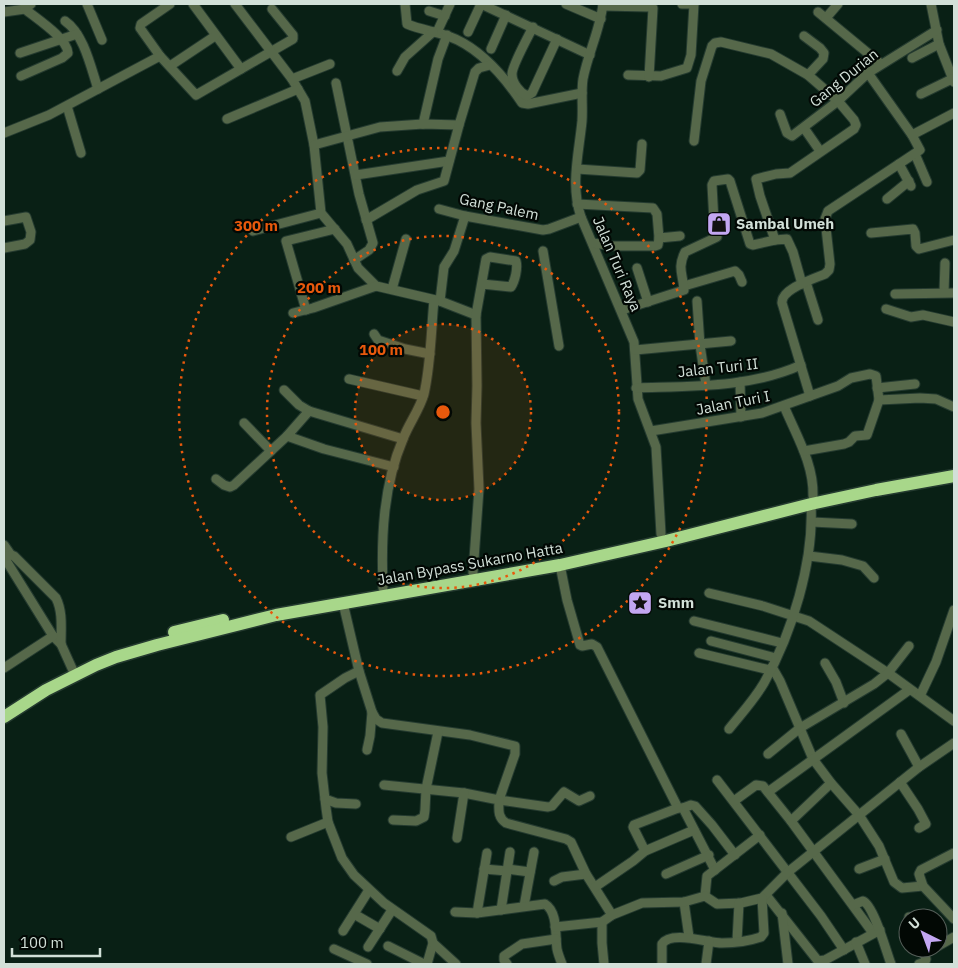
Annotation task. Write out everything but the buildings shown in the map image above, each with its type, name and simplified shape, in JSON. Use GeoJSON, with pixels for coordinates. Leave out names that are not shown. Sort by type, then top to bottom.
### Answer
{"type":"FeatureCollection","features":[{"type":"Feature","properties":{"kind":"highway","name":"Jalan Bypass Sukarno Hatta"},"geometry":{"type":"LineString","coordinates":[[4,717],[73,672],[157,645],[276,616],[560,565],[666,541],[888,480],[954,468]]}},
{"type":"Feature","properties":{"kind":"highway","name":"Jalan Bypass Sukarno Hatta"},"geometry":{"type":"LineString","coordinates":[[4,708],[111,652],[197,626],[256,612],[473,573],[812,500],[954,476]]}},
{"type":"Feature","properties":{"kind":"street"},"geometry":{"type":"LineString","coordinates":[[86,4],[102,40]]}},
{"type":"Feature","properties":{"kind":"street"},"geometry":{"type":"LineString","coordinates":[[170,4],[139,26],[160,56],[191,92],[196,95],[291,40],[293,37],[284,22],[272,9]]}},
{"type":"Feature","properties":{"kind":"street"},"geometry":{"type":"LineString","coordinates":[[193,4],[241,69]]}},
{"type":"Feature","properties":{"kind":"street"},"geometry":{"type":"LineString","coordinates":[[235,4],[292,79],[305,101],[314,145],[321,212],[347,244],[361,272],[376,286]]}},
{"type":"Feature","properties":{"kind":"street"},"geometry":{"type":"LineString","coordinates":[[405,4],[407,24],[447,35],[466,44],[509,84],[522,102],[528,104],[582,93]]}},
{"type":"Feature","properties":{"kind":"street"},"geometry":{"type":"LineString","coordinates":[[397,71],[407,55],[435,31],[450,4]]}},
{"type":"Feature","properties":{"kind":"street"},"geometry":{"type":"LineString","coordinates":[[468,32],[481,4],[503,10],[590,55]]}},
{"type":"Feature","properties":{"kind":"street"},"geometry":{"type":"LineString","coordinates":[[566,4],[601,19]]}},
{"type":"Feature","properties":{"kind":"street"},"geometry":{"type":"LineString","coordinates":[[628,75],[661,76],[681,71],[689,66],[694,4],[682,4]]}},
{"type":"Feature","properties":{"kind":"street"},"geometry":{"type":"LineString","coordinates":[[826,18],[838,4]]}},
{"type":"Feature","properties":{"kind":"street"},"geometry":{"type":"LineString","coordinates":[[921,94],[953,81],[950,65],[939,44],[931,4]]}},
{"type":"Feature","properties":{"kind":"street"},"geometry":{"type":"LineString","coordinates":[[606,5],[652,5],[649,77]]}},
{"type":"Feature","properties":{"kind":"street","name":"Jalan Turi Raya"},"geometry":{"type":"LineString","coordinates":[[606,5],[583,79],[575,190],[581,217],[632,336],[635,350],[636,388],[640,406],[656,447],[661,534]]}},
{"type":"Feature","properties":{"kind":"street"},"geometry":{"type":"LineString","coordinates":[[4,12],[28,6],[61,39],[68,49],[68,53],[62,58],[20,76]]}},
{"type":"Feature","properties":{"kind":"street"},"geometry":{"type":"LineString","coordinates":[[491,49],[503,10]]}},
{"type":"Feature","properties":{"kind":"street"},"geometry":{"type":"LineString","coordinates":[[429,11],[445,16]]}},
{"type":"Feature","properties":{"kind":"street"},"geometry":{"type":"LineString","coordinates":[[818,12],[881,64]]}},
{"type":"Feature","properties":{"kind":"street"},"geometry":{"type":"LineString","coordinates":[[66,21],[76,29],[98,89]]}},
{"type":"Feature","properties":{"kind":"street"},"geometry":{"type":"LineString","coordinates":[[533,27],[512,72],[514,83],[524,95],[527,96],[532,93],[557,39]]}},
{"type":"Feature","properties":{"kind":"street","name":"Gang Durian"},"geometry":{"type":"LineString","coordinates":[[780,114],[790,136],[804,128],[838,101],[868,73],[936,30]]}},
{"type":"Feature","properties":{"kind":"street"},"geometry":{"type":"LineString","coordinates":[[20,53],[77,34]]}},
{"type":"Feature","properties":{"kind":"street"},"geometry":{"type":"LineString","coordinates":[[423,124],[438,60],[447,35]]}},
{"type":"Feature","properties":{"kind":"street"},"geometry":{"type":"LineString","coordinates":[[170,66],[216,36]]}},
{"type":"Feature","properties":{"kind":"street"},"geometry":{"type":"LineString","coordinates":[[804,36],[824,53],[823,59],[808,75]]}},
{"type":"Feature","properties":{"kind":"street"},"geometry":{"type":"LineString","coordinates":[[694,141],[701,81],[715,42],[771,54],[808,75],[838,101],[854,120],[855,127],[790,173],[756,179],[775,240]]}},
{"type":"Feature","properties":{"kind":"street"},"geometry":{"type":"LineString","coordinates":[[912,58],[939,44]]}},
{"type":"Feature","properties":{"kind":"street"},"geometry":{"type":"LineString","coordinates":[[4,133],[27,125],[67,106],[160,56]]}},
{"type":"Feature","properties":{"kind":"street"},"geometry":{"type":"LineString","coordinates":[[292,79],[330,64]]}},
{"type":"Feature","properties":{"kind":"street"},"geometry":{"type":"LineString","coordinates":[[366,220],[417,190],[443,182],[475,72],[479,68],[490,65]]}},
{"type":"Feature","properties":{"kind":"street"},"geometry":{"type":"LineString","coordinates":[[810,396],[782,299],[788,291],[825,274],[830,268],[825,218],[827,213],[898,164],[919,152],[920,149],[868,73]]}},
{"type":"Feature","properties":{"kind":"street"},"geometry":{"type":"LineString","coordinates":[[336,83],[373,244],[369,250],[354,260]]}},
{"type":"Feature","properties":{"kind":"street"},"geometry":{"type":"LineString","coordinates":[[228,119],[298,89]]}},
{"type":"Feature","properties":{"kind":"street"},"geometry":{"type":"LineString","coordinates":[[67,106],[81,153]]}},
{"type":"Feature","properties":{"kind":"street"},"geometry":{"type":"LineString","coordinates":[[912,135],[954,112]]}},
{"type":"Feature","properties":{"kind":"street"},"geometry":{"type":"LineString","coordinates":[[314,145],[380,128],[423,124],[459,125]]}},
{"type":"Feature","properties":{"kind":"street"},"geometry":{"type":"LineString","coordinates":[[804,128],[820,151]]}},
{"type":"Feature","properties":{"kind":"street"},"geometry":{"type":"LineString","coordinates":[[577,169],[637,173],[640,170],[642,144]]}},
{"type":"Feature","properties":{"kind":"street"},"geometry":{"type":"LineString","coordinates":[[915,154],[928,182]]}},
{"type":"Feature","properties":{"kind":"street"},"geometry":{"type":"LineString","coordinates":[[356,176],[449,161]]}},
{"type":"Feature","properties":{"kind":"street"},"geometry":{"type":"LineString","coordinates":[[887,199],[910,183],[898,164]]}},
{"type":"Feature","properties":{"kind":"street"},"geometry":{"type":"LineString","coordinates":[[622,310],[684,290],[680,272],[681,262],[685,252],[717,237],[714,222],[712,185],[714,181],[728,179],[750,244],[787,239],[818,320]]}},
{"type":"Feature","properties":{"kind":"street"},"geometry":{"type":"LineString","coordinates":[[577,204],[653,208],[657,214],[658,245],[613,246],[593,243]]}},
{"type":"Feature","properties":{"kind":"street","name":"Gang Palem"},"geometry":{"type":"LineString","coordinates":[[439,208],[465,216],[543,230],[581,217]]}},
{"type":"Feature","properties":{"kind":"street"},"geometry":{"type":"LineString","coordinates":[[253,231],[321,212]]}},
{"type":"Feature","properties":{"kind":"street"},"geometry":{"type":"LineString","coordinates":[[383,588],[382,537],[386,499],[403,439],[420,407],[444,267],[454,251],[465,216]]}},
{"type":"Feature","properties":{"kind":"street"},"geometry":{"type":"LineString","coordinates":[[4,221],[26,217],[31,232],[30,240],[25,244],[4,248]]}},
{"type":"Feature","properties":{"kind":"street"},"geometry":{"type":"LineString","coordinates":[[306,310],[286,241],[334,229]]}},
{"type":"Feature","properties":{"kind":"street"},"geometry":{"type":"LineString","coordinates":[[871,233],[912,229],[915,233],[916,246],[919,248],[954,240]]}},
{"type":"Feature","properties":{"kind":"street"},"geometry":{"type":"LineString","coordinates":[[659,238],[680,236]]}},
{"type":"Feature","properties":{"kind":"street"},"geometry":{"type":"LineString","coordinates":[[392,289],[406,239]]}},
{"type":"Feature","properties":{"kind":"street"},"geometry":{"type":"LineString","coordinates":[[543,251],[560,346]]}},
{"type":"Feature","properties":{"kind":"street"},"geometry":{"type":"LineString","coordinates":[[473,573],[479,489],[476,423],[476,315],[482,284],[488,258],[516,261],[517,264],[511,287],[482,284]]}},
{"type":"Feature","properties":{"kind":"street"},"geometry":{"type":"LineString","coordinates":[[944,292],[945,263]]}},
{"type":"Feature","properties":{"kind":"street"},"geometry":{"type":"LineString","coordinates":[[637,268],[648,302]]}},
{"type":"Feature","properties":{"kind":"street"},"geometry":{"type":"LineString","coordinates":[[684,286],[735,271],[740,275],[742,282]]}},
{"type":"Feature","properties":{"kind":"street"},"geometry":{"type":"LineString","coordinates":[[292,313],[376,286],[437,300],[476,315]]}},
{"type":"Feature","properties":{"kind":"street"},"geometry":{"type":"LineString","coordinates":[[895,294],[954,293]]}},
{"type":"Feature","properties":{"kind":"street"},"geometry":{"type":"LineString","coordinates":[[698,301],[700,345],[706,385]]}},
{"type":"Feature","properties":{"kind":"street"},"geometry":{"type":"LineString","coordinates":[[886,309],[911,317],[923,315],[954,322]]}},
{"type":"Feature","properties":{"kind":"street"},"geometry":{"type":"LineString","coordinates":[[374,334],[381,341],[430,354]]}},
{"type":"Feature","properties":{"kind":"street"},"geometry":{"type":"LineString","coordinates":[[635,350],[730,342]]}},
{"type":"Feature","properties":{"kind":"street","name":"Jalan Turi II"},"geometry":{"type":"LineString","coordinates":[[636,388],[740,382],[778,374],[801,365]]}},
{"type":"Feature","properties":{"kind":"street"},"geometry":{"type":"LineString","coordinates":[[784,406],[838,386],[850,378],[870,374],[876,376],[879,400],[867,436],[856,436],[850,442],[844,444],[804,452]]}},
{"type":"Feature","properties":{"kind":"street"},"geometry":{"type":"LineString","coordinates":[[350,379],[423,396]]}},
{"type":"Feature","properties":{"kind":"street"},"geometry":{"type":"LineString","coordinates":[[740,382],[741,417]]}},
{"type":"Feature","properties":{"kind":"street"},"geometry":{"type":"LineString","coordinates":[[877,388],[915,384]]}},
{"type":"Feature","properties":{"kind":"street"},"geometry":{"type":"LineString","coordinates":[[284,390],[299,405],[309,411],[403,439]]}},
{"type":"Feature","properties":{"kind":"street"},"geometry":{"type":"LineString","coordinates":[[879,400],[936,399],[954,407]]}},
{"type":"Feature","properties":{"kind":"street","name":"Jalan Turi I"},"geometry":{"type":"LineString","coordinates":[[651,431],[741,417],[784,406],[804,452],[811,474],[812,522],[809,556],[793,615],[771,669],[756,696],[729,729]]}},
{"type":"Feature","properties":{"kind":"street"},"geometry":{"type":"LineString","coordinates":[[216,479],[230,487],[287,436],[309,411]]}},
{"type":"Feature","properties":{"kind":"street"},"geometry":{"type":"LineString","coordinates":[[244,423],[271,451]]}},
{"type":"Feature","properties":{"kind":"street"},"geometry":{"type":"LineString","coordinates":[[287,436],[324,449],[394,467]]}},
{"type":"Feature","properties":{"kind":"street"},"geometry":{"type":"LineString","coordinates":[[812,522],[852,524]]}},
{"type":"Feature","properties":{"kind":"street"},"geometry":{"type":"LineString","coordinates":[[4,546],[6,559],[53,636],[61,644],[73,672]]}},
{"type":"Feature","properties":{"kind":"street"},"geometry":{"type":"LineString","coordinates":[[809,556],[842,560],[863,566],[874,578]]}},
{"type":"Feature","properties":{"kind":"street"},"geometry":{"type":"LineString","coordinates":[[6,559],[56,598],[62,616],[61,644]]}},
{"type":"Feature","properties":{"kind":"street"},"geometry":{"type":"LineString","coordinates":[[560,565],[567,600],[580,644],[582,646],[592,644],[597,647],[681,808],[709,855],[715,870]]}},
{"type":"Feature","properties":{"kind":"street"},"geometry":{"type":"LineString","coordinates":[[709,593],[809,621],[888,673],[954,721]]}},
{"type":"Feature","properties":{"kind":"street"},"geometry":{"type":"LineString","coordinates":[[343,603],[359,671],[376,719],[382,723],[470,735],[515,746],[515,754],[499,800],[501,820],[571,842],[586,874],[612,915]]}},
{"type":"Feature","properties":{"kind":"street"},"geometry":{"type":"LineString","coordinates":[[920,696],[936,662],[954,610]]}},
{"type":"Feature","properties":{"kind":"street"},"geometry":{"type":"LineString","coordinates":[[694,621],[782,643]]}},
{"type":"Feature","properties":{"kind":"street"},"geometry":{"type":"LineString","coordinates":[[4,668],[53,636]]}},
{"type":"Feature","properties":{"kind":"street"},"geometry":{"type":"LineString","coordinates":[[711,641],[776,658]]}},
{"type":"Feature","properties":{"kind":"street"},"geometry":{"type":"LineString","coordinates":[[768,754],[800,728],[874,684],[888,673],[909,646]]}},
{"type":"Feature","properties":{"kind":"street"},"geometry":{"type":"LineString","coordinates":[[699,653],[771,669],[780,680],[813,759],[859,815],[879,846],[892,878],[902,888],[923,886]]}},
{"type":"Feature","properties":{"kind":"street"},"geometry":{"type":"LineString","coordinates":[[825,663],[836,682],[844,703]]}},
{"type":"Feature","properties":{"kind":"street"},"geometry":{"type":"LineString","coordinates":[[359,671],[320,695],[323,727],[322,773],[328,822],[342,858],[354,875],[392,910],[426,932],[432,938],[433,943],[456,964]]}},
{"type":"Feature","properties":{"kind":"street"},"geometry":{"type":"LineString","coordinates":[[768,792],[909,690]]}},
{"type":"Feature","properties":{"kind":"street"},"geometry":{"type":"LineString","coordinates":[[367,750],[372,712]]}},
{"type":"Feature","properties":{"kind":"street"},"geometry":{"type":"LineString","coordinates":[[393,820],[416,821],[424,817],[426,789],[438,732]]}},
{"type":"Feature","properties":{"kind":"street"},"geometry":{"type":"LineString","coordinates":[[901,734],[919,767]]}},
{"type":"Feature","properties":{"kind":"street"},"geometry":{"type":"LineString","coordinates":[[555,927],[602,922],[612,915],[642,902],[684,902],[705,896],[718,904],[739,903],[764,896],[788,872],[919,767],[954,743]]}},
{"type":"Feature","properties":{"kind":"street"},"geometry":{"type":"LineString","coordinates":[[717,780],[822,916],[844,950]]}},
{"type":"Feature","properties":{"kind":"street"},"geometry":{"type":"LineString","coordinates":[[900,782],[926,824],[920,828]]}},
{"type":"Feature","properties":{"kind":"street"},"geometry":{"type":"LineString","coordinates":[[791,820],[831,783]]}},
{"type":"Feature","properties":{"kind":"street"},"geometry":{"type":"LineString","coordinates":[[384,785],[464,793],[548,808],[564,792],[579,801],[590,796]]}},
{"type":"Feature","properties":{"kind":"street"},"geometry":{"type":"LineString","coordinates":[[734,801],[756,785],[763,786],[791,820],[853,905],[876,931]]}},
{"type":"Feature","properties":{"kind":"street"},"geometry":{"type":"LineString","coordinates":[[457,838],[464,793]]}},
{"type":"Feature","properties":{"kind":"street"},"geometry":{"type":"LineString","coordinates":[[325,799],[336,803],[356,804]]}},
{"type":"Feature","properties":{"kind":"street"},"geometry":{"type":"LineString","coordinates":[[645,851],[633,827],[634,825],[690,805],[695,806],[735,855]]}},
{"type":"Feature","properties":{"kind":"street"},"geometry":{"type":"LineString","coordinates":[[291,838],[328,822]]}},
{"type":"Feature","properties":{"kind":"street"},"geometry":{"type":"LineString","coordinates":[[595,887],[645,851],[694,830]]}},
{"type":"Feature","properties":{"kind":"street"},"geometry":{"type":"LineString","coordinates":[[705,896],[705,878],[760,835]]}},
{"type":"Feature","properties":{"kind":"street"},"geometry":{"type":"LineString","coordinates":[[501,910],[510,852]]}},
{"type":"Feature","properties":{"kind":"street"},"geometry":{"type":"LineString","coordinates":[[524,906],[534,852]]}},
{"type":"Feature","properties":{"kind":"street"},"geometry":{"type":"LineString","coordinates":[[477,913],[487,853]]}},
{"type":"Feature","properties":{"kind":"street"},"geometry":{"type":"LineString","coordinates":[[954,853],[920,872],[919,875],[923,886],[954,919]]}},
{"type":"Feature","properties":{"kind":"street"},"geometry":{"type":"LineString","coordinates":[[666,874],[709,855]]}},
{"type":"Feature","properties":{"kind":"street"},"geometry":{"type":"LineString","coordinates":[[859,869],[885,859]]}},
{"type":"Feature","properties":{"kind":"street"},"geometry":{"type":"LineString","coordinates":[[484,869],[530,872]]}},
{"type":"Feature","properties":{"kind":"street"},"geometry":{"type":"LineString","coordinates":[[554,881],[586,874]]}},
{"type":"Feature","properties":{"kind":"street"},"geometry":{"type":"LineString","coordinates":[[343,931],[369,890]]}},
{"type":"Feature","properties":{"kind":"street"},"geometry":{"type":"LineString","coordinates":[[764,896],[782,913],[818,960],[825,960],[876,931]]}},
{"type":"Feature","properties":{"kind":"street"},"geometry":{"type":"LineString","coordinates":[[662,964],[663,941],[689,937],[720,943],[759,938],[763,935],[764,896]]}},
{"type":"Feature","properties":{"kind":"street"},"geometry":{"type":"LineString","coordinates":[[853,905],[860,901],[866,902],[876,931],[891,964]]}},
{"type":"Feature","properties":{"kind":"street"},"geometry":{"type":"LineString","coordinates":[[684,902],[689,937]]}},
{"type":"Feature","properties":{"kind":"street"},"geometry":{"type":"LineString","coordinates":[[737,942],[739,903]]}},
{"type":"Feature","properties":{"kind":"street"},"geometry":{"type":"LineString","coordinates":[[455,912],[477,913],[545,904],[550,908],[555,927],[557,951],[562,964]]}},
{"type":"Feature","properties":{"kind":"street"},"geometry":{"type":"LineString","coordinates":[[368,947],[392,910]]}},
{"type":"Feature","properties":{"kind":"street"},"geometry":{"type":"LineString","coordinates":[[782,913],[788,964]]}},
{"type":"Feature","properties":{"kind":"street"},"geometry":{"type":"LineString","coordinates":[[354,914],[380,930]]}},
{"type":"Feature","properties":{"kind":"street"},"geometry":{"type":"LineString","coordinates":[[602,922],[604,964]]}},
{"type":"Feature","properties":{"kind":"street"},"geometry":{"type":"LineString","coordinates":[[784,935],[796,932]]}},
{"type":"Feature","properties":{"kind":"street"},"geometry":{"type":"LineString","coordinates":[[507,964],[504,956],[522,944],[556,939]]}},
{"type":"Feature","properties":{"kind":"street"},"geometry":{"type":"LineString","coordinates":[[706,964],[709,941]]}},
{"type":"Feature","properties":{"kind":"street"},"geometry":{"type":"LineString","coordinates":[[856,942],[866,964]]}},
{"type":"Feature","properties":{"kind":"street"},"geometry":{"type":"LineString","coordinates":[[388,946],[426,964],[433,943]]}},
{"type":"Feature","properties":{"kind":"street"},"geometry":{"type":"LineString","coordinates":[[334,949],[367,964]]}},
{"type":"Feature","properties":{"kind":"place","name":"Sambal Umeh"},"geometry":{"type":"Point","coordinates":[719,224]}},
{"type":"Feature","properties":{"kind":"place","name":"Smm"},"geometry":{"type":"Point","coordinates":[640,603]}}]}
